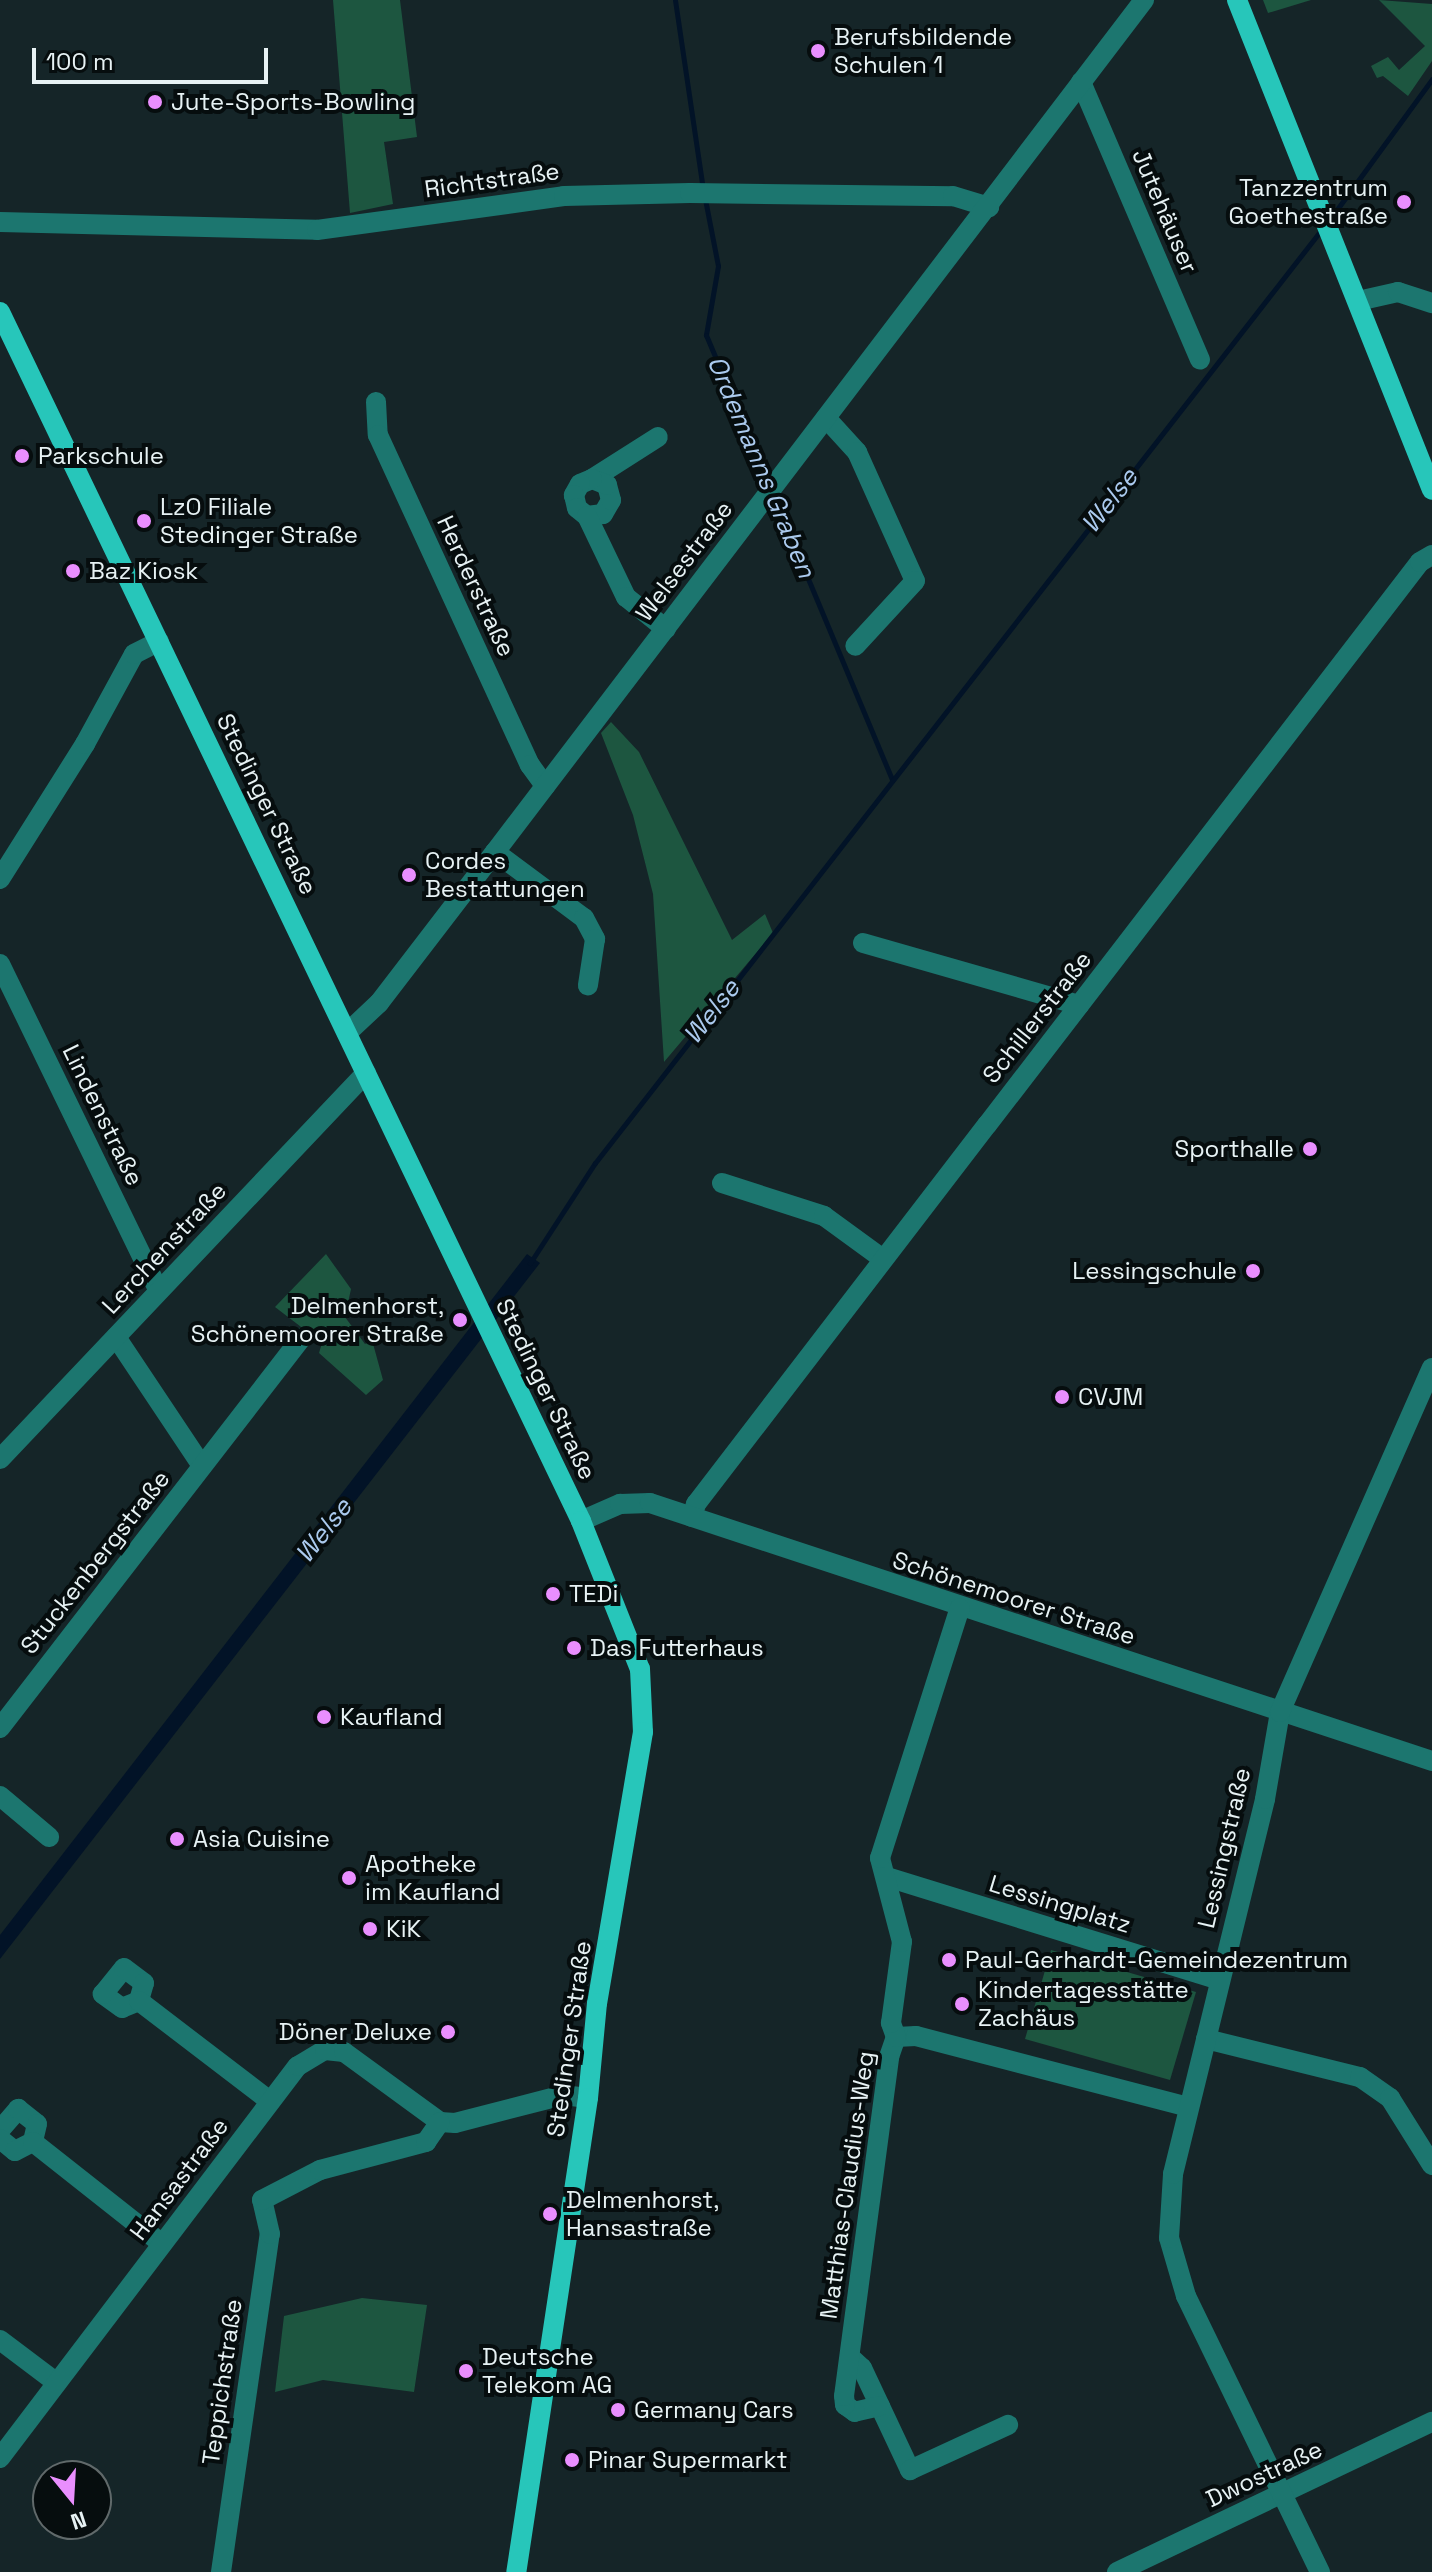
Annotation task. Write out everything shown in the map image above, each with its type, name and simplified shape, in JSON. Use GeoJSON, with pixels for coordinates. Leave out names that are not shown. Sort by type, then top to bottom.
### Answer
{"type":"FeatureCollection","features":[{"type":"Feature","properties":{"kind":"main road"},"geometry":{"type":"LineString","coordinates":[[1237,0],[1432,490]]}},
{"type":"Feature","properties":{"kind":"main road","name":"Stedinger Straße"},"geometry":{"type":"LineString","coordinates":[[0,312],[581,1521],[629,1633],[644,1703],[597,2003],[588,2098],[516,2572]]}},
{"type":"Feature","properties":{"kind":"street","name":"Welsestraße"},"geometry":{"type":"LineString","coordinates":[[347,1033],[379,1003],[1144,0]]}},
{"type":"Feature","properties":{"kind":"street","name":"Jutehäuser"},"geometry":{"type":"LineString","coordinates":[[1081,82],[1200,360]]}},
{"type":"Feature","properties":{"kind":"street","name":"Richtstraße"},"geometry":{"type":"LineString","coordinates":[[0,222],[317,230],[564,196],[953,196],[989,207]]}},
{"type":"Feature","properties":{"kind":"street"},"geometry":{"type":"LineString","coordinates":[[1358,301],[1398,292],[1432,303]]}},
{"type":"Feature","properties":{"kind":"street","name":"Herderstraße"},"geometry":{"type":"LineString","coordinates":[[376,402],[378,435],[530,765],[545,786]]}},
{"type":"Feature","properties":{"kind":"street"},"geometry":{"type":"LineString","coordinates":[[826,418],[857,452],[915,581],[855,646]]}},
{"type":"Feature","properties":{"kind":"street"},"geometry":{"type":"LineString","coordinates":[[658,437],[580,484],[574,495],[577,508],[587,516],[626,597],[666,629]]}},
{"type":"Feature","properties":{"kind":"street"},"geometry":{"type":"LineString","coordinates":[[587,516],[603,514],[611,500],[607,485],[592,479]]}},
{"type":"Feature","properties":{"kind":"street","name":"Schillerstraße"},"geometry":{"type":"LineString","coordinates":[[692,1517],[883,1259],[1420,562],[1432,555]]}},
{"type":"Feature","properties":{"kind":"street"},"geometry":{"type":"LineString","coordinates":[[0,879],[85,744],[134,654],[159,641]]}},
{"type":"Feature","properties":{"kind":"street"},"geometry":{"type":"LineString","coordinates":[[495,852],[584,918],[595,939],[588,985]]}},
{"type":"Feature","properties":{"kind":"street"},"geometry":{"type":"LineString","coordinates":[[863,943],[1079,1005]]}},
{"type":"Feature","properties":{"kind":"street","name":"Lindenstraße"},"geometry":{"type":"LineString","coordinates":[[0,964],[158,1289]]}},
{"type":"Feature","properties":{"kind":"street","name":"Lerchenstraße"},"geometry":{"type":"LineString","coordinates":[[0,1459],[366,1073]]}},
{"type":"Feature","properties":{"kind":"street"},"geometry":{"type":"LineString","coordinates":[[722,1183],[824,1216],[883,1259]]}},
{"type":"Feature","properties":{"kind":"street","name":"Stuckenbergstraße"},"geometry":{"type":"LineString","coordinates":[[116,1337],[202,1466]]}},
{"type":"Feature","properties":{"kind":"street","name":"Stuckenbergstraße"},"geometry":{"type":"LineString","coordinates":[[0,1728],[301,1338]]}},
{"type":"Feature","properties":{"kind":"street","name":"Lessingstraße"},"geometry":{"type":"LineString","coordinates":[[1320,2572],[1186,2296],[1169,2238],[1173,2174],[1265,1799],[1280,1712],[1432,1368]]}},
{"type":"Feature","properties":{"kind":"street","name":"Schönemoorer Straße"},"geometry":{"type":"LineString","coordinates":[[581,1521],[635,1502],[692,1517],[960,1608],[1432,1761]]}},
{"type":"Feature","properties":{"kind":"street","name":"Matthias-Claudius-Weg"},"geometry":{"type":"LineString","coordinates":[[880,2406],[855,2412],[845,2405],[889,2057],[896,2037],[891,2023],[902,1942],[885,1890],[887,1877],[880,1858],[960,1608]]}},
{"type":"Feature","properties":{"kind":"street"},"geometry":{"type":"LineString","coordinates":[[0,1796],[49,1837]]}},
{"type":"Feature","properties":{"kind":"street","name":"Lessingplatz"},"geometry":{"type":"LineString","coordinates":[[887,1877],[1219,1980]]}},
{"type":"Feature","properties":{"kind":"street"},"geometry":{"type":"LineString","coordinates":[[139,2001],[270,2101]]}},
{"type":"Feature","properties":{"kind":"street"},"geometry":{"type":"LineString","coordinates":[[896,2037],[916,2036],[1189,2107]]}},
{"type":"Feature","properties":{"kind":"street"},"geometry":{"type":"LineString","coordinates":[[1206,2039],[1360,2077],[1390,2098],[1432,2165]]}},
{"type":"Feature","properties":{"kind":"street","name":"Hansastraße"},"geometry":{"type":"LineString","coordinates":[[0,2458],[298,2066],[325,2050],[344,2052],[440,2122]]}},
{"type":"Feature","properties":{"kind":"street"},"geometry":{"type":"LineString","coordinates":[[440,2122],[563,2095],[588,2098]]}},
{"type":"Feature","properties":{"kind":"street"},"geometry":{"type":"LineString","coordinates":[[0,2130],[18,2109],[37,2124],[33,2142]]}},
{"type":"Feature","properties":{"kind":"street","name":"Teppichstraße"},"geometry":{"type":"LineString","coordinates":[[221,2572],[270,2234],[262,2200],[320,2170],[426,2142],[440,2122]]}},
{"type":"Feature","properties":{"kind":"street"},"geometry":{"type":"LineString","coordinates":[[0,2139],[15,2151],[33,2142]]}},
{"type":"Feature","properties":{"kind":"street"},"geometry":{"type":"LineString","coordinates":[[33,2142],[162,2244]]}},
{"type":"Feature","properties":{"kind":"street"},"geometry":{"type":"LineString","coordinates":[[0,2340],[57,2383]]}},
{"type":"Feature","properties":{"kind":"street"},"geometry":{"type":"LineString","coordinates":[[850,2357],[862,2368],[910,2470],[1008,2425]]}},
{"type":"Feature","properties":{"kind":"street","name":"Dwostraße"},"geometry":{"type":"LineString","coordinates":[[1117,2572],[1432,2422]]}},
{"type":"Feature","properties":{"kind":"green space"},"geometry":{"type":"Polygon","coordinates":[[[333,0],[400,0],[417,137],[384,142],[393,204],[350,213],[333,0]]]}},
{"type":"Feature","properties":{"kind":"green space"},"geometry":{"type":"Polygon","coordinates":[[[1263,0],[1311,0],[1268,13],[1263,0]]]}},
{"type":"Feature","properties":{"kind":"green space"},"geometry":{"type":"Polygon","coordinates":[[[1379,0],[1432,4],[1432,61],[1408,96],[1383,76],[1377,78],[1371,66],[1388,57],[1399,70],[1425,46],[1379,0]]]}},
{"type":"Feature","properties":{"kind":"green space"},"geometry":{"type":"Polygon","coordinates":[[[611,722],[639,752],[732,940],[765,914],[773,933],[664,1062],[653,894],[633,815],[601,733],[611,722]]]}},
{"type":"Feature","properties":{"kind":"green space"},"geometry":{"type":"Polygon","coordinates":[[[326,1254],[351,1289],[345,1317],[365,1344],[372,1340],[383,1380],[366,1395],[319,1353],[322,1343],[275,1307],[326,1254]]]}},
{"type":"Feature","properties":{"kind":"green space"},"geometry":{"type":"Polygon","coordinates":[[[1051,1950],[1196,1992],[1170,2080],[1025,2039],[1051,1950]]]}},
{"type":"Feature","properties":{"kind":"green space"},"geometry":{"type":"Polygon","coordinates":[[[362,2298],[427,2305],[414,2392],[323,2380],[275,2392],[284,2316],[362,2298]]]}},
{"type":"Feature","properties":{"kind":"water"},"geometry":{"type":"Polygon","coordinates":[[[527,1254],[540,1263],[0,1959],[0,1935],[527,1254]]]}},
{"type":"Feature","properties":{"kind":"waterway","name":"Ordemanns Graben"},"geometry":{"type":"LineString","coordinates":[[675,0],[703,189]]}},
{"type":"Feature","properties":{"kind":"waterway","name":"Welse"},"geometry":{"type":"LineString","coordinates":[[1330,219],[1432,79]]}},
{"type":"Feature","properties":{"kind":"waterway","name":"Ordemanns Graben"},"geometry":{"type":"LineString","coordinates":[[705,199],[718,266],[706,335],[768,482]]}},
{"type":"Feature","properties":{"kind":"waterway","name":"Welse"},"geometry":{"type":"LineString","coordinates":[[530,1263],[595,1163],[1321,230]]}},
{"type":"Feature","properties":{"kind":"waterway","name":"Ordemanns Graben"},"geometry":{"type":"LineString","coordinates":[[773,495],[892,780]]}},
{"type":"Feature","properties":{"kind":"place","name":"Berufsbildende Schulen 1"},"geometry":{"type":"Point","coordinates":[818,51]}},
{"type":"Feature","properties":{"kind":"place","name":"Jute-Sports-Bowling"},"geometry":{"type":"Point","coordinates":[155,102]}},
{"type":"Feature","properties":{"kind":"place","name":"Tanzzentrum Goethestraße"},"geometry":{"type":"Point","coordinates":[1404,202]}},
{"type":"Feature","properties":{"kind":"place","name":"Parkschule"},"geometry":{"type":"Point","coordinates":[22,456]}},
{"type":"Feature","properties":{"kind":"place","name":"LzO Filiale Stedinger Straße"},"geometry":{"type":"Point","coordinates":[144,521]}},
{"type":"Feature","properties":{"kind":"place","name":"Baz Kiosk"},"geometry":{"type":"Point","coordinates":[73,571]}},
{"type":"Feature","properties":{"kind":"place","name":"Cordes Bestattungen"},"geometry":{"type":"Point","coordinates":[409,875]}},
{"type":"Feature","properties":{"kind":"place","name":"Sporthalle"},"geometry":{"type":"Point","coordinates":[1310,1149]}},
{"type":"Feature","properties":{"kind":"place","name":"Lessingschule"},"geometry":{"type":"Point","coordinates":[1253,1271]}},
{"type":"Feature","properties":{"kind":"place","name":"Delmenhorst, Schönemoorer Straße"},"geometry":{"type":"Point","coordinates":[460,1320]}},
{"type":"Feature","properties":{"kind":"place","name":"CVJM"},"geometry":{"type":"Point","coordinates":[1062,1397]}},
{"type":"Feature","properties":{"kind":"place","name":"TEDi"},"geometry":{"type":"Point","coordinates":[553,1594]}},
{"type":"Feature","properties":{"kind":"place","name":"Das Futterhaus"},"geometry":{"type":"Point","coordinates":[574,1648]}},
{"type":"Feature","properties":{"kind":"place","name":"Kaufland"},"geometry":{"type":"Point","coordinates":[324,1717]}},
{"type":"Feature","properties":{"kind":"place","name":"Asia Cuisine"},"geometry":{"type":"Point","coordinates":[177,1839]}},
{"type":"Feature","properties":{"kind":"place","name":"Apotheke im Kaufland"},"geometry":{"type":"Point","coordinates":[349,1878]}},
{"type":"Feature","properties":{"kind":"place","name":"KiK"},"geometry":{"type":"Point","coordinates":[370,1929]}},
{"type":"Feature","properties":{"kind":"place","name":"Paul-Gerhardt-Gemeindezentrum"},"geometry":{"type":"Point","coordinates":[949,1960]}},
{"type":"Feature","properties":{"kind":"place","name":"Kindertagesstätte Zachäus"},"geometry":{"type":"Point","coordinates":[962,2004]}},
{"type":"Feature","properties":{"kind":"place","name":"Döner Deluxe"},"geometry":{"type":"Point","coordinates":[448,2032]}},
{"type":"Feature","properties":{"kind":"place","name":"Delmenhorst, Hansastraße"},"geometry":{"type":"Point","coordinates":[550,2214]}},
{"type":"Feature","properties":{"kind":"place","name":"Deutsche Telekom AG"},"geometry":{"type":"Point","coordinates":[466,2371]}},
{"type":"Feature","properties":{"kind":"place","name":"Germany Cars"},"geometry":{"type":"Point","coordinates":[618,2410]}},
{"type":"Feature","properties":{"kind":"place","name":"Pinar Supermarkt"},"geometry":{"type":"Point","coordinates":[572,2460]}}]}
